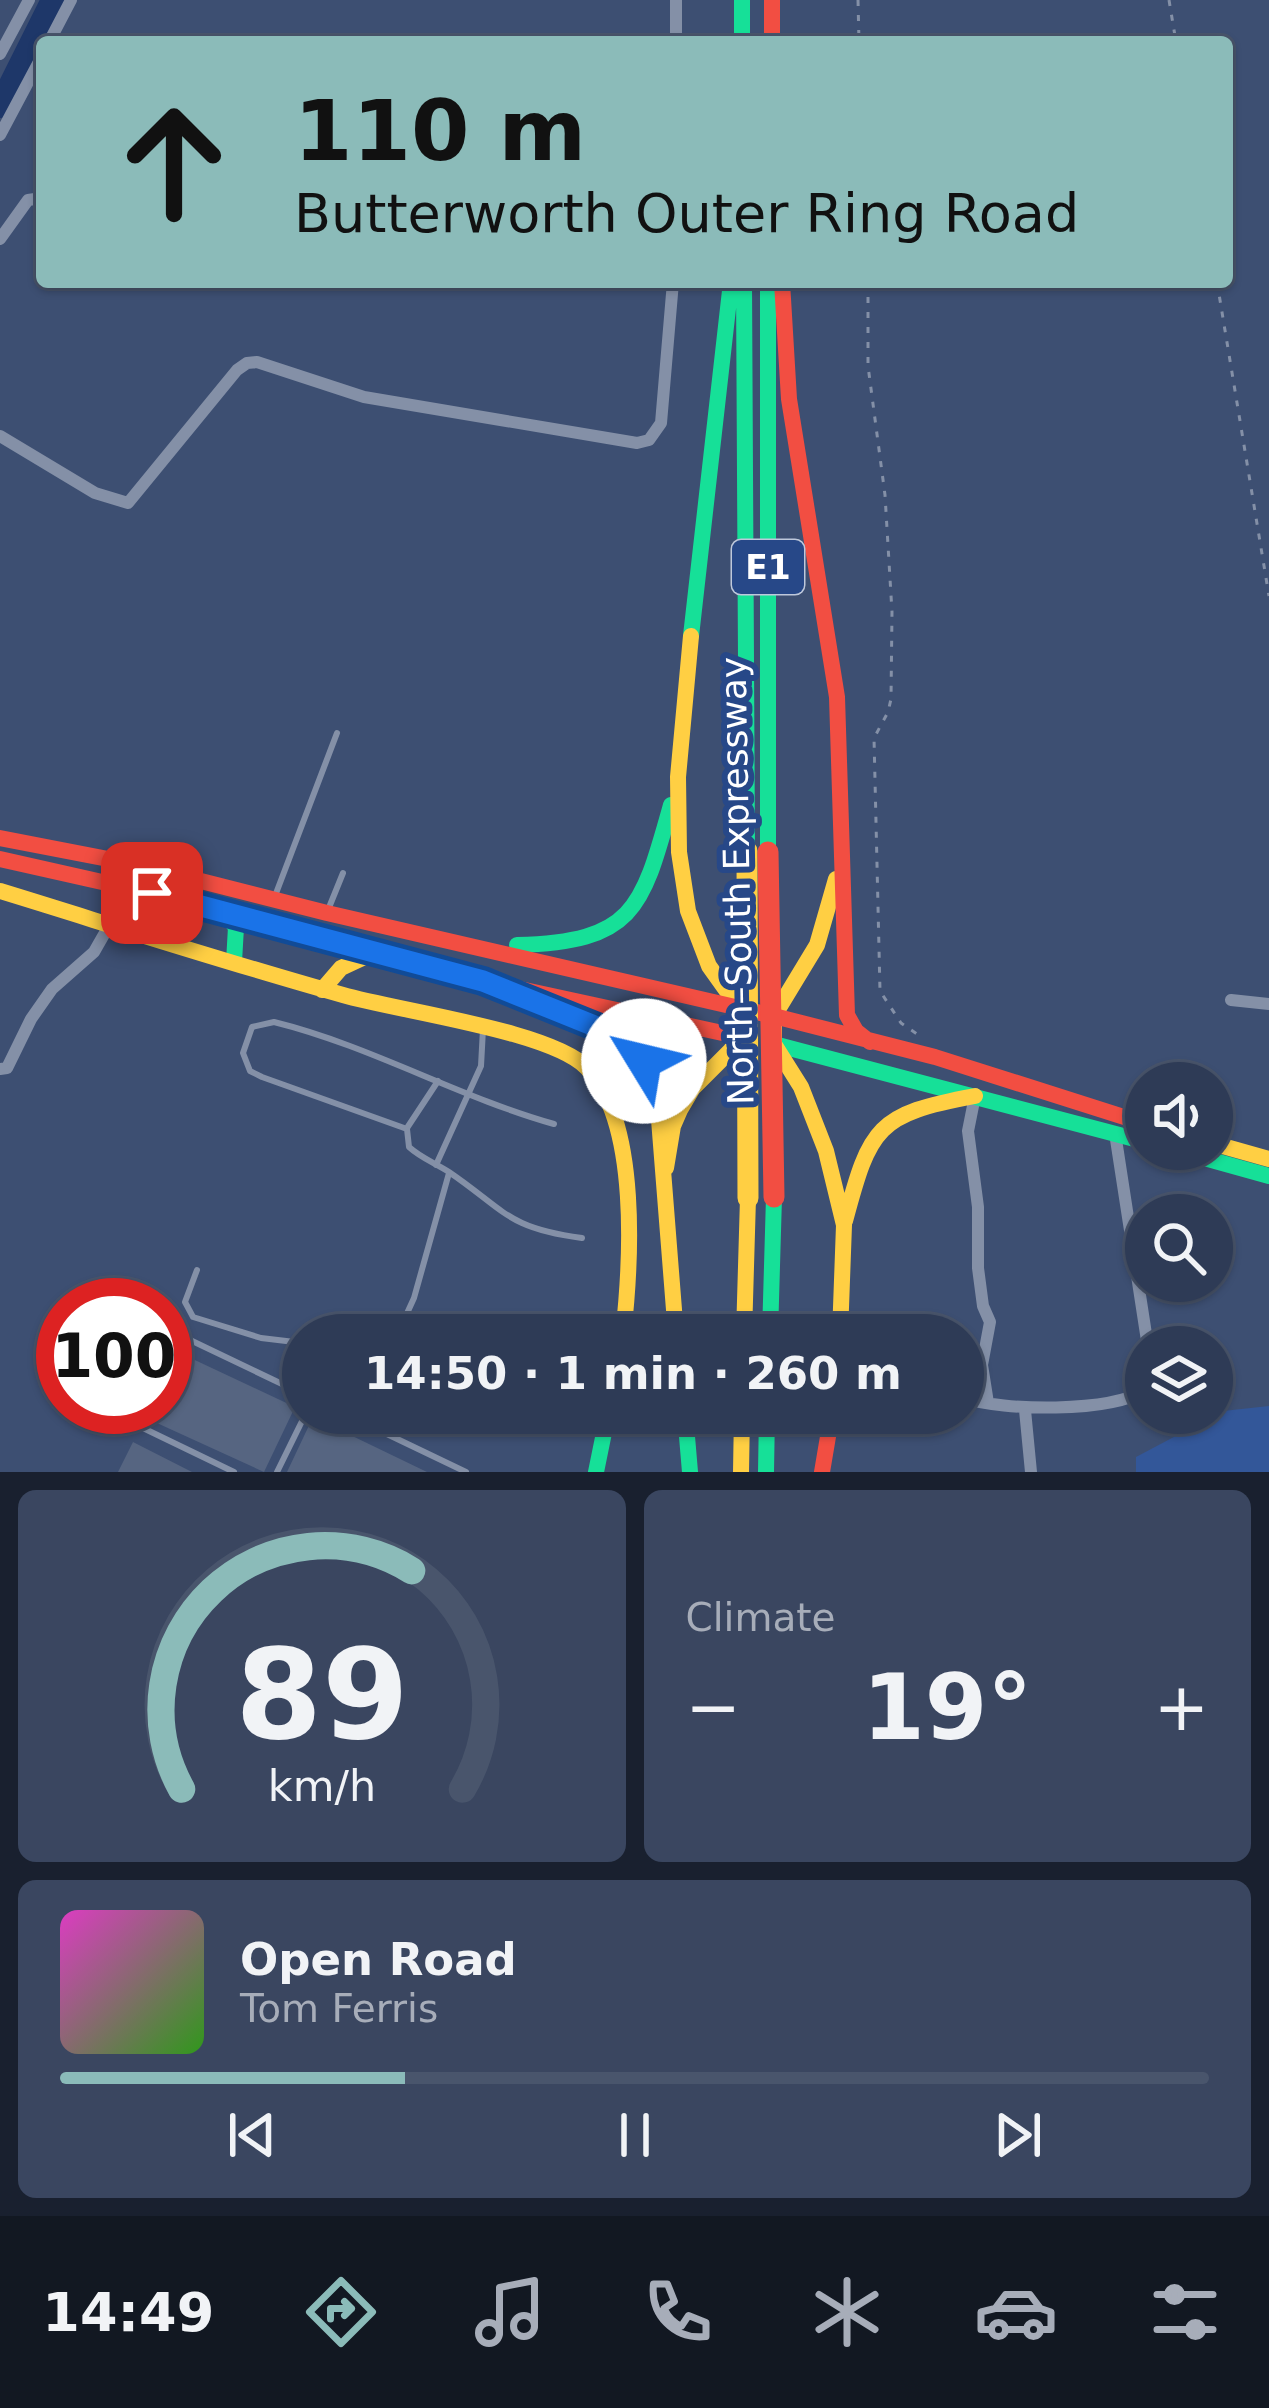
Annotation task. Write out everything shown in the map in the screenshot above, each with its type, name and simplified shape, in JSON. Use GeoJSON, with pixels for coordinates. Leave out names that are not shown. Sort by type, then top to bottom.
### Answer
{"type":"FeatureCollection","features":[{"type":"Feature","properties":{"kind":"main road"},"geometry":{"type":"LineString","coordinates":[[742,0],[742,36]]}},
{"type":"Feature","properties":{"kind":"main road"},"geometry":{"type":"LineString","coordinates":[[772,0],[772,36]]}},
{"type":"Feature","properties":{"kind":"main road"},"geometry":{"type":"LineString","coordinates":[[666,1168],[680,1110],[738,1036],[739,1008],[709,966],[688,911],[679,852],[678,777],[730,288]]}},
{"type":"Feature","properties":{"kind":"main road","name":"North–South Expressway"},"geometry":{"type":"LineString","coordinates":[[744,288],[757,851],[774,1197],[771,1314]]}},
{"type":"Feature","properties":{"kind":"main road","name":"North–South Expressway"},"geometry":{"type":"LineString","coordinates":[[745,1314],[768,288]]}},
{"type":"Feature","properties":{"kind":"main road"},"geometry":{"type":"LineString","coordinates":[[782,288],[792,423],[837,697],[847,1015],[870,1042]]}},
{"type":"Feature","properties":{"kind":"main road"},"geometry":{"type":"LineString","coordinates":[[475,945],[566,946],[608,931],[636,906],[651,877],[678,777]]}},
{"type":"Feature","properties":{"kind":"main road"},"geometry":{"type":"LineString","coordinates":[[0,838],[112,859],[774,1016],[935,1057],[1125,1117]]}},
{"type":"Feature","properties":{"kind":"main road"},"geometry":{"type":"LineString","coordinates":[[0,859],[483,981],[774,1044],[1125,1136]]}},
{"type":"Feature","properties":{"kind":"main road"},"geometry":{"type":"LineString","coordinates":[[841,860],[817,945],[774,1016],[774,1044],[801,1087],[818,1130],[844,1226]]}},
{"type":"Feature","properties":{"kind":"main road"},"geometry":{"type":"LineString","coordinates":[[1,894],[322,990],[567,1053],[589,1070],[604,1091],[615,1124],[626,1192],[630,1275],[625,1314]]}},
{"type":"Feature","properties":{"kind":"main road"},"geometry":{"type":"LineString","coordinates":[[224,914],[236,927],[234,962]]}},
{"type":"Feature","properties":{"kind":"main road"},"geometry":{"type":"LineString","coordinates":[[322,990],[341,968],[371,954]]}},
{"type":"Feature","properties":{"kind":"main road"},"geometry":{"type":"LineString","coordinates":[[483,981],[607,1031],[644,1061],[657,1094],[666,1168],[673,1314]]}},
{"type":"Feature","properties":{"kind":"main road"},"geometry":{"type":"LineString","coordinates":[[841,1314],[844,1226],[861,1157],[872,1134],[917,1106],[975,1096]]}},
{"type":"Feature","properties":{"kind":"main road"},"geometry":{"type":"LineString","coordinates":[[1233,1149],[1269,1160]]}},
{"type":"Feature","properties":{"kind":"main road"},"geometry":{"type":"LineString","coordinates":[[1233,1166],[1269,1176]]}},
{"type":"Feature","properties":{"kind":"main road"},"geometry":{"type":"LineString","coordinates":[[596,1472],[604,1434]]}},
{"type":"Feature","properties":{"kind":"main road"},"geometry":{"type":"LineString","coordinates":[[687,1434],[690,1472]]}},
{"type":"Feature","properties":{"kind":"main road"},"geometry":{"type":"LineString","coordinates":[[741,1472],[742,1434]]}},
{"type":"Feature","properties":{"kind":"main road"},"geometry":{"type":"LineString","coordinates":[[766,1472],[767,1434]]}},
{"type":"Feature","properties":{"kind":"main road"},"geometry":{"type":"LineString","coordinates":[[822,1472],[828,1434]]}},
{"type":"Feature","properties":{"kind":"street"},"geometry":{"type":"LineString","coordinates":[[0,54],[29,0]]}},
{"type":"Feature","properties":{"kind":"street"},"geometry":{"type":"LineString","coordinates":[[53,36],[71,0]]}},
{"type":"Feature","properties":{"kind":"street"},"geometry":{"type":"LineString","coordinates":[[676,0],[676,36]]}},
{"type":"Feature","properties":{"kind":"street"},"geometry":{"type":"LineString","coordinates":[[0,134],[36,67]]}},
{"type":"Feature","properties":{"kind":"street"},"geometry":{"type":"LineString","coordinates":[[0,239],[28,200],[36,199]]}},
{"type":"Feature","properties":{"kind":"street"},"geometry":{"type":"LineString","coordinates":[[0,436],[95,493],[128,503],[237,370],[257,362],[364,397],[637,443],[649,440],[661,423],[672,288]]}},
{"type":"Feature","properties":{"kind":"street"},"geometry":{"type":"LineString","coordinates":[[0,1069],[7,1068],[52,989],[94,952],[110,924]]}},
{"type":"Feature","properties":{"kind":"street"},"geometry":{"type":"LineString","coordinates":[[1231,1000],[1269,1004]]}},
{"type":"Feature","properties":{"kind":"street"},"geometry":{"type":"LineString","coordinates":[[975,1096],[968,1131],[978,1207],[978,1268],[983,1306],[991,1322],[982,1365],[988,1403]]}},
{"type":"Feature","properties":{"kind":"street"},"geometry":{"type":"LineString","coordinates":[[1115,1133],[1145,1326]]}},
{"type":"Feature","properties":{"kind":"street"},"geometry":{"type":"LineString","coordinates":[[984,1402],[1025,1410],[1125,1396]]}},
{"type":"Feature","properties":{"kind":"street"},"geometry":{"type":"LineString","coordinates":[[1025,1410],[1031,1472]]}},
{"type":"Feature","properties":{"kind":"lane"},"geometry":{"type":"LineString","coordinates":[[273,899],[337,733]]}},
{"type":"Feature","properties":{"kind":"lane"},"geometry":{"type":"LineString","coordinates":[[326,913],[344,873]]}},
{"type":"Feature","properties":{"kind":"lane"},"geometry":{"type":"LineString","coordinates":[[406,1129],[250,1071],[243,1053],[252,1028],[274,1022],[300,1028],[494,1107],[554,1124]]}},
{"type":"Feature","properties":{"kind":"lane"},"geometry":{"type":"LineString","coordinates":[[436,1165],[481,1066],[483,1028]]}},
{"type":"Feature","properties":{"kind":"lane"},"geometry":{"type":"LineString","coordinates":[[438,1081],[406,1129],[409,1148],[505,1216],[537,1232],[582,1238]]}},
{"type":"Feature","properties":{"kind":"lane"},"geometry":{"type":"LineString","coordinates":[[407,1314],[449,1173]]}},
{"type":"Feature","properties":{"kind":"lane"},"geometry":{"type":"LineString","coordinates":[[196,1270],[185,1302],[193,1317],[282,1340]]}},
{"type":"Feature","properties":{"kind":"lane"},"geometry":{"type":"LineString","coordinates":[[192,1341],[282,1384]]}},
{"type":"Feature","properties":{"kind":"lane"},"geometry":{"type":"LineString","coordinates":[[155,1434],[234,1472]]}},
{"type":"Feature","properties":{"kind":"lane"},"geometry":{"type":"LineString","coordinates":[[277,1472],[296,1434]]}},
{"type":"Feature","properties":{"kind":"lane"},"geometry":{"type":"LineString","coordinates":[[387,1434],[466,1472]]}},
{"type":"Feature","properties":{"kind":"path"},"geometry":{"type":"LineString","coordinates":[[858,0],[859,36]]}},
{"type":"Feature","properties":{"kind":"path"},"geometry":{"type":"LineString","coordinates":[[1169,0],[1175,36]]}},
{"type":"Feature","properties":{"kind":"path"},"geometry":{"type":"LineString","coordinates":[[868,288],[868,366],[885,496],[892,612],[890,699],[874,738],[880,991],[901,1023],[935,1057]]}},
{"type":"Feature","properties":{"kind":"path"},"geometry":{"type":"LineString","coordinates":[[1218,288],[1269,596]]}},
{"type":"Feature","properties":{"kind":"shaded area"},"geometry":{"type":"Polygon","coordinates":[[[1269,1406],[1269,1472],[1136,1472],[1136,1457],[1180,1434],[1233,1434],[1233,1410],[1269,1406]]]}},
{"type":"Feature","properties":{"kind":"building"},"geometry":{"type":"Polygon","coordinates":[[[192,1359],[282,1401],[282,1434],[264,1472],[181,1434],[192,1434],[192,1359]]]}},
{"type":"Feature","properties":{"kind":"building"},"geometry":{"type":"Polygon","coordinates":[[[305,1434],[348,1434],[427,1472],[287,1472],[305,1434]]]}},
{"type":"Feature","properties":{"kind":"building"},"geometry":{"type":"Polygon","coordinates":[[[133,1442],[192,1472],[118,1472],[133,1442]]]}},
{"type":"Feature","properties":{"kind":"waterway"},"geometry":{"type":"LineString","coordinates":[[0,106],[53,0]]}},
{"type":"Feature","properties":{"kind":"traffic: fast"},"geometry":{"type":"LineString","coordinates":[[742,0],[742,36]]}},
{"type":"Feature","properties":{"kind":"traffic: fast"},"geometry":{"type":"LineString","coordinates":[[691,636],[730,288]]}},
{"type":"Feature","properties":{"kind":"traffic: fast"},"geometry":{"type":"LineString","coordinates":[[744,288],[747,851]]}},
{"type":"Feature","properties":{"kind":"traffic: fast"},"geometry":{"type":"LineString","coordinates":[[768,288],[768,852]]}},
{"type":"Feature","properties":{"kind":"traffic: fast"},"geometry":{"type":"LineString","coordinates":[[517,945],[586,936],[627,913],[651,870],[671,805]]}},
{"type":"Feature","properties":{"kind":"traffic: fast"},"geometry":{"type":"LineString","coordinates":[[224,913],[236,927],[234,962]]}},
{"type":"Feature","properties":{"kind":"traffic: fast"},"geometry":{"type":"LineString","coordinates":[[774,1044],[1125,1136]]}},
{"type":"Feature","properties":{"kind":"traffic: fast"},"geometry":{"type":"LineString","coordinates":[[1233,1166],[1269,1176]]}},
{"type":"Feature","properties":{"kind":"traffic: fast"},"geometry":{"type":"LineString","coordinates":[[771,1314],[774,1197]]}},
{"type":"Feature","properties":{"kind":"traffic: fast"},"geometry":{"type":"LineString","coordinates":[[596,1472],[604,1434]]}},
{"type":"Feature","properties":{"kind":"traffic: fast"},"geometry":{"type":"LineString","coordinates":[[687,1434],[690,1472]]}},
{"type":"Feature","properties":{"kind":"traffic: fast"},"geometry":{"type":"LineString","coordinates":[[766,1472],[767,1434]]}},
{"type":"Feature","properties":{"kind":"traffic: slow"},"geometry":{"type":"LineString","coordinates":[[666,1168],[680,1110],[738,1036],[739,1008],[709,966],[688,911],[679,852],[678,777],[691,636]]}},
{"type":"Feature","properties":{"kind":"traffic: slow"},"geometry":{"type":"LineString","coordinates":[[747,851],[748,1198]]}},
{"type":"Feature","properties":{"kind":"traffic: slow"},"geometry":{"type":"LineString","coordinates":[[836,879],[817,945],[774,1016],[774,1044],[801,1087],[826,1151],[844,1225],[841,1314]]}},
{"type":"Feature","properties":{"kind":"traffic: slow"},"geometry":{"type":"LineString","coordinates":[[0,891],[300,983],[509,1033],[569,1055],[587,1068],[604,1092],[624,1158],[629,1234],[625,1314]]}},
{"type":"Feature","properties":{"kind":"traffic: slow"},"geometry":{"type":"LineString","coordinates":[[322,990],[341,968],[371,954]]}},
{"type":"Feature","properties":{"kind":"traffic: slow"},"geometry":{"type":"LineString","coordinates":[[536,1003],[592,1026],[622,1045],[657,1094],[674,1314]]}},
{"type":"Feature","properties":{"kind":"traffic: slow"},"geometry":{"type":"LineString","coordinates":[[845,1221],[862,1164],[883,1130],[917,1110],[975,1096]]}},
{"type":"Feature","properties":{"kind":"traffic: slow"},"geometry":{"type":"LineString","coordinates":[[1233,1149],[1269,1159]]}},
{"type":"Feature","properties":{"kind":"traffic: slow"},"geometry":{"type":"LineString","coordinates":[[745,1314],[748,1198]]}},
{"type":"Feature","properties":{"kind":"traffic: slow"},"geometry":{"type":"LineString","coordinates":[[741,1472],[742,1434]]}},
{"type":"Feature","properties":{"kind":"traffic: jam"},"geometry":{"type":"LineString","coordinates":[[772,0],[772,36]]}},
{"type":"Feature","properties":{"kind":"traffic: jam"},"geometry":{"type":"LineString","coordinates":[[782,288],[789,399],[837,697],[847,1015],[870,1042]]}},
{"type":"Feature","properties":{"kind":"traffic: jam"},"geometry":{"type":"LineString","coordinates":[[0,838],[134,864],[774,1016]]}},
{"type":"Feature","properties":{"kind":"traffic: jam"},"geometry":{"type":"LineString","coordinates":[[768,852],[774,1197]]}},
{"type":"Feature","properties":{"kind":"traffic: jam"},"geometry":{"type":"LineString","coordinates":[[0,859],[151,893],[483,981],[750,1039]]}},
{"type":"Feature","properties":{"kind":"traffic: jam"},"geometry":{"type":"LineString","coordinates":[[774,1016],[935,1057],[1125,1117]]}},
{"type":"Feature","properties":{"kind":"traffic: jam"},"geometry":{"type":"LineString","coordinates":[[822,1472],[828,1434]]}},
{"type":"Feature","properties":{"kind":"route"},"geometry":{"type":"LineString","coordinates":[[152,893],[483,981],[607,1031],[644,1061]]}}]}
